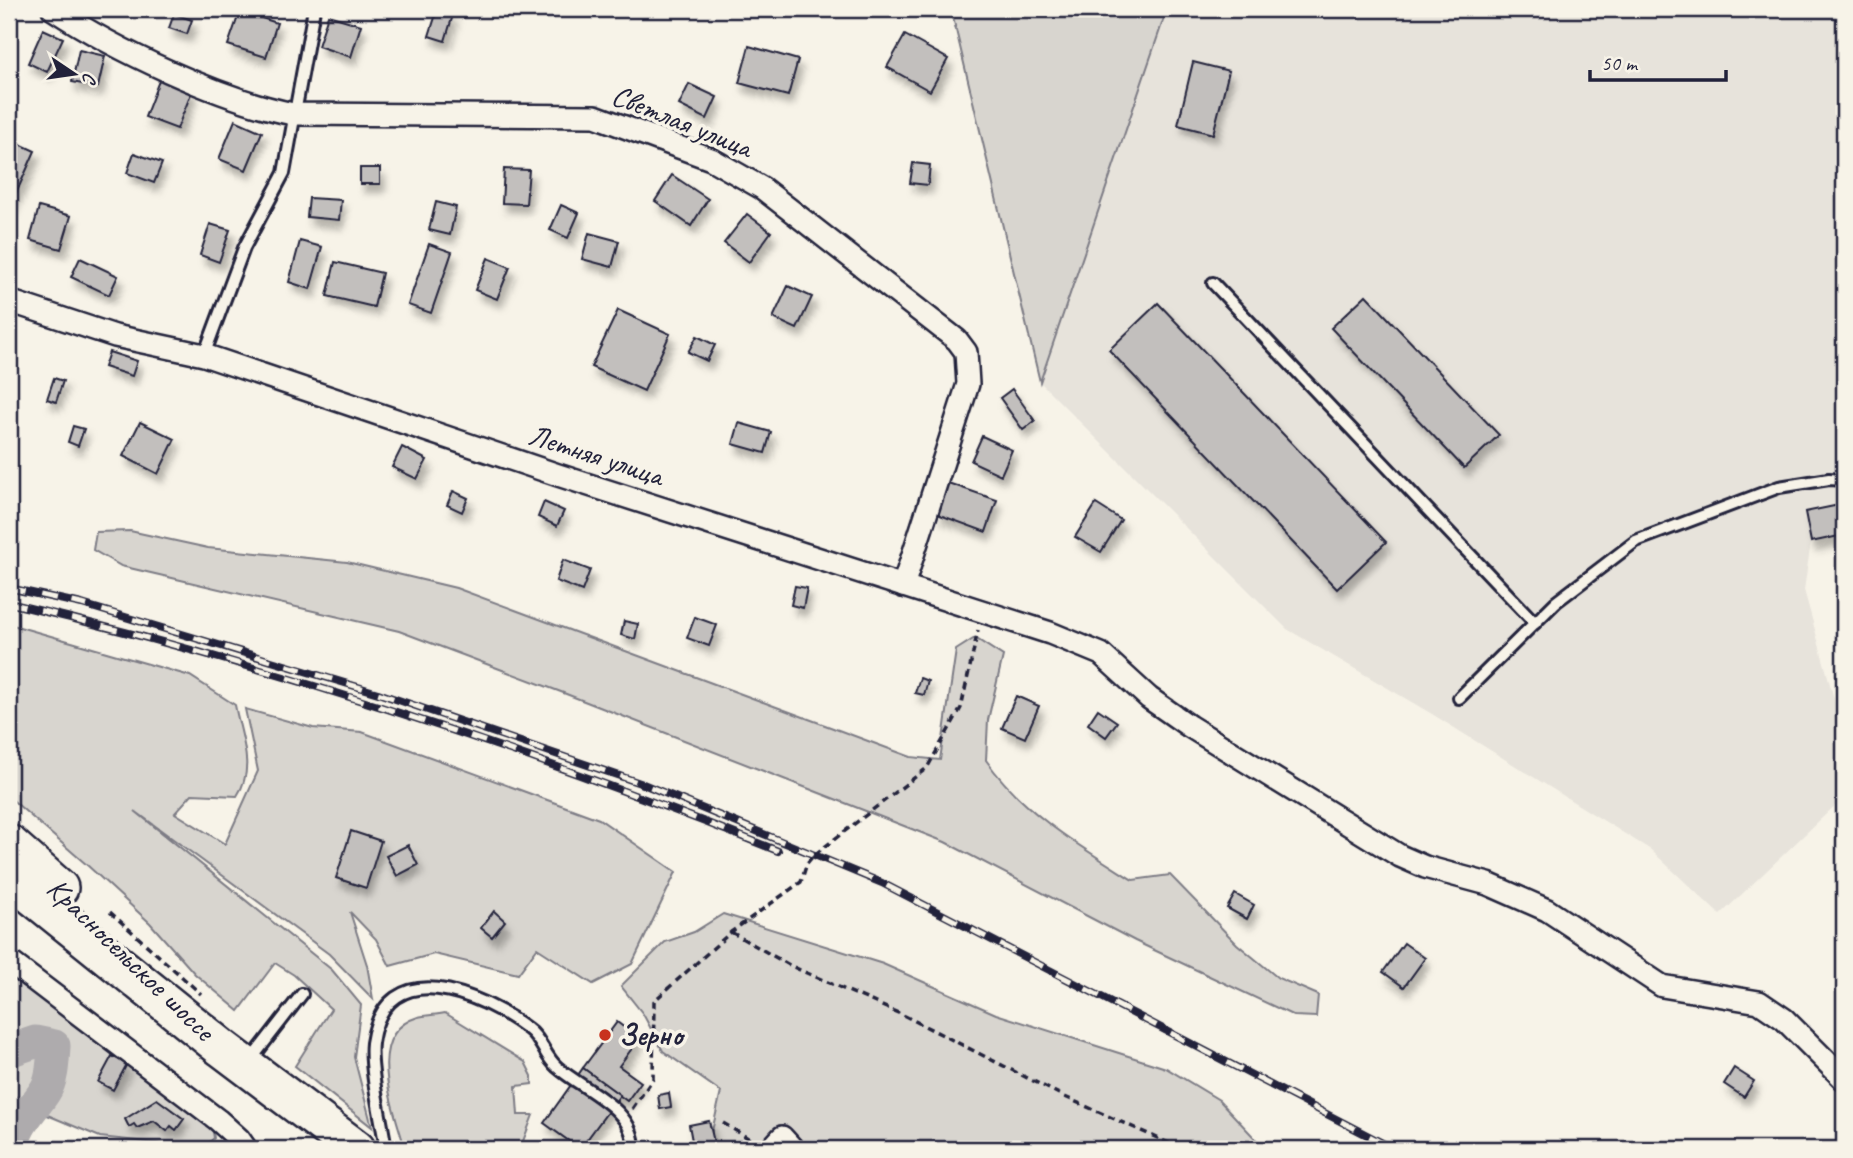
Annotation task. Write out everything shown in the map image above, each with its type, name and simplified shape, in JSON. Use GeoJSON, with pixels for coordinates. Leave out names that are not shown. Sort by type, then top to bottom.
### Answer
{"type":"FeatureCollection","features":[{"type":"Feature","properties":{"kind":"highway","name":"Красносельское шоссе"},"geometry":{"type":"LineString","coordinates":[[9,844],[126,945],[234,1057]]}},
{"type":"Feature","properties":{"kind":"highway","name":"Красносельское шоссе"},"geometry":{"type":"LineString","coordinates":[[9,877],[234,1057],[356,1149]]}},
{"type":"Feature","properties":{"kind":"street","name":"Светлая улица"},"geometry":{"type":"LineString","coordinates":[[54,9],[82,28],[250,105],[293,114],[595,116],[711,159],[773,196],[957,340],[966,352],[968,384],[903,586]]}},
{"type":"Feature","properties":{"kind":"street","name":"Летняя улица"},"geometry":{"type":"LineString","coordinates":[[9,301],[115,336],[204,355],[558,475],[981,611],[1101,654],[1149,698],[1400,856],[1425,867],[1488,884],[1547,910],[1662,986],[1759,1002],[1784,1018],[1844,1079]]}},
{"type":"Feature","properties":{"kind":"street"},"geometry":{"type":"LineString","coordinates":[[9,961],[218,1120],[246,1149]]}},
{"type":"Feature","properties":{"kind":"lane"},"geometry":{"type":"LineString","coordinates":[[204,355],[244,247],[284,173],[314,9]]}},
{"type":"Feature","properties":{"kind":"lane"},"geometry":{"type":"LineString","coordinates":[[1213,283],[1535,623]]}},
{"type":"Feature","properties":{"kind":"lane"},"geometry":{"type":"LineString","coordinates":[[1459,698],[1556,602],[1636,541],[1779,487],[1829,479],[1844,480]]}},
{"type":"Feature","properties":{"kind":"lane"},"geometry":{"type":"LineString","coordinates":[[386,1149],[372,1045],[377,1024],[380,1013],[405,992],[428,987],[478,998],[531,1031],[555,1066],[625,1118],[634,1149]]}},
{"type":"Feature","properties":{"kind":"lane"},"geometry":{"type":"LineString","coordinates":[[234,1057],[302,994]]}},
{"type":"Feature","properties":{"kind":"path"},"geometry":{"type":"LineString","coordinates":[[625,1118],[653,1080],[654,1000],[731,932],[801,882],[807,863],[814,855],[927,768],[961,708],[981,611]]}},
{"type":"Feature","properties":{"kind":"path"},"geometry":{"type":"LineString","coordinates":[[110,912],[202,994]]}},
{"type":"Feature","properties":{"kind":"path"},"geometry":{"type":"LineString","coordinates":[[731,932],[791,966],[905,1016],[1065,1097],[1182,1149]]}},
{"type":"Feature","properties":{"kind":"path"},"geometry":{"type":"LineString","coordinates":[[723,1123],[776,1144]]}},
{"type":"Feature","properties":{"kind":"shaded area"},"geometry":{"type":"Polygon","coordinates":[[[951,9],[1167,9],[1040,382],[951,9]]]}},
{"type":"Feature","properties":{"kind":"shaded area"},"geometry":{"type":"Polygon","coordinates":[[[1167,9],[1844,9],[1844,535],[1811,542],[1804,590],[1844,735],[1844,797],[1720,915],[1651,850],[1432,714],[1287,629],[1040,382],[1167,9]]]}},
{"type":"Feature","properties":{"kind":"shaded area"},"geometry":{"type":"Polygon","coordinates":[[[130,531],[208,548],[347,562],[456,588],[911,757],[940,760],[956,650],[975,638],[1003,656],[988,720],[986,760],[1001,779],[1053,827],[1133,880],[1170,875],[1237,944],[1278,978],[1318,995],[1316,1017],[1294,1016],[1135,941],[945,842],[561,692],[399,631],[121,566],[93,550],[96,532],[130,531]]]}},
{"type":"Feature","properties":{"kind":"shaded area"},"geometry":{"type":"Polygon","coordinates":[[[9,624],[190,676],[235,705],[246,763],[243,785],[237,796],[192,794],[175,813],[225,844],[258,771],[245,709],[313,728],[362,732],[599,819],[676,872],[632,964],[593,984],[537,948],[518,974],[434,954],[390,966],[376,939],[350,912],[367,965],[373,999],[329,954],[135,811],[332,970],[361,1005],[354,1057],[372,1127],[295,1066],[331,1009],[294,975],[275,963],[239,1011],[195,974],[150,923],[9,797],[9,624]]]}},
{"type":"Feature","properties":{"kind":"shaded area"},"geometry":{"type":"Polygon","coordinates":[[[723,914],[883,964],[996,1014],[1166,1068],[1219,1100],[1265,1149],[697,1149],[710,1140],[721,1092],[663,1051],[643,1014],[621,986],[665,942],[694,932],[723,914]]]}},
{"type":"Feature","properties":{"kind":"shaded area"},"geometry":{"type":"Polygon","coordinates":[[[9,967],[210,1113],[214,1138],[203,1148],[100,1137],[45,1114],[9,1092],[9,967]]]}},
{"type":"Feature","properties":{"kind":"shaded area"},"geometry":{"type":"Polygon","coordinates":[[[445,1013],[525,1062],[532,1076],[532,1084],[516,1086],[518,1115],[533,1115],[520,1149],[405,1149],[387,1075],[391,1039],[401,1026],[418,1017],[445,1013]]]}},
{"type":"Feature","properties":{"kind":"building"},"geometry":{"type":"Polygon","coordinates":[[[240,11],[277,23],[266,57],[228,45],[240,11]]]}},
{"type":"Feature","properties":{"kind":"building"},"geometry":{"type":"Polygon","coordinates":[[[437,11],[453,15],[445,41],[429,36],[437,11]]]}},
{"type":"Feature","properties":{"kind":"building"},"geometry":{"type":"Polygon","coordinates":[[[174,14],[192,20],[187,34],[169,28],[174,14]]]}},
{"type":"Feature","properties":{"kind":"building"},"geometry":{"type":"Polygon","coordinates":[[[328,15],[361,25],[351,57],[318,46],[328,15]]]}},
{"type":"Feature","properties":{"kind":"building"},"geometry":{"type":"Polygon","coordinates":[[[43,29],[63,38],[47,72],[28,63],[43,29]]]}},
{"type":"Feature","properties":{"kind":"building"},"geometry":{"type":"Polygon","coordinates":[[[905,35],[948,59],[930,91],[887,67],[905,35]]]}},
{"type":"Feature","properties":{"kind":"building"},"geometry":{"type":"Polygon","coordinates":[[[749,46],[798,60],[788,96],[739,83],[749,46]]]}},
{"type":"Feature","properties":{"kind":"building"},"geometry":{"type":"Polygon","coordinates":[[[79,50],[105,56],[98,87],[72,82],[79,50]]]}},
{"type":"Feature","properties":{"kind":"building"},"geometry":{"type":"Polygon","coordinates":[[[1193,62],[1229,71],[1213,134],[1178,125],[1193,62]]]}},
{"type":"Feature","properties":{"kind":"building"},"geometry":{"type":"Polygon","coordinates":[[[160,78],[192,91],[177,129],[145,117],[160,78]]]}},
{"type":"Feature","properties":{"kind":"building"},"geometry":{"type":"Polygon","coordinates":[[[689,84],[717,97],[707,119],[679,105],[689,84]]]}},
{"type":"Feature","properties":{"kind":"building"},"geometry":{"type":"Polygon","coordinates":[[[235,120],[262,132],[246,170],[219,159],[235,120]]]}},
{"type":"Feature","properties":{"kind":"building"},"geometry":{"type":"Polygon","coordinates":[[[9,139],[35,151],[9,209],[9,139]]]}},
{"type":"Feature","properties":{"kind":"building"},"geometry":{"type":"Polygon","coordinates":[[[134,153],[162,163],[154,183],[127,173],[134,153]]]}},
{"type":"Feature","properties":{"kind":"building"},"geometry":{"type":"Polygon","coordinates":[[[913,163],[930,165],[928,185],[910,183],[913,163]]]}},
{"type":"Feature","properties":{"kind":"building"},"geometry":{"type":"Polygon","coordinates":[[[360,168],[380,168],[380,184],[360,184],[360,168]]]}},
{"type":"Feature","properties":{"kind":"building"},"geometry":{"type":"Polygon","coordinates":[[[504,169],[529,170],[526,204],[502,203],[504,169]]]}},
{"type":"Feature","properties":{"kind":"building"},"geometry":{"type":"Polygon","coordinates":[[[672,175],[708,199],[691,226],[655,201],[672,175]]]}},
{"type":"Feature","properties":{"kind":"building"},"geometry":{"type":"Polygon","coordinates":[[[309,198],[341,200],[339,220],[307,217],[309,198]]]}},
{"type":"Feature","properties":{"kind":"building"},"geometry":{"type":"Polygon","coordinates":[[[436,202],[456,207],[450,235],[429,230],[436,202]]]}},
{"type":"Feature","properties":{"kind":"building"},"geometry":{"type":"Polygon","coordinates":[[[561,205],[579,213],[568,238],[550,230],[561,205]]]}},
{"type":"Feature","properties":{"kind":"building"},"geometry":{"type":"Polygon","coordinates":[[[39,207],[71,216],[61,249],[30,240],[39,207]]]}},
{"type":"Feature","properties":{"kind":"building"},"geometry":{"type":"Polygon","coordinates":[[[747,214],[771,232],[749,262],[724,243],[747,214]]]}},
{"type":"Feature","properties":{"kind":"building"},"geometry":{"type":"Polygon","coordinates":[[[210,224],[230,230],[219,262],[200,255],[210,224]]]}},
{"type":"Feature","properties":{"kind":"building"},"geometry":{"type":"Polygon","coordinates":[[[589,233],[619,241],[612,267],[582,259],[589,233]]]}},
{"type":"Feature","properties":{"kind":"building"},"geometry":{"type":"Polygon","coordinates":[[[300,241],[322,247],[310,289],[289,282],[300,241]]]}},
{"type":"Feature","properties":{"kind":"building"},"geometry":{"type":"Polygon","coordinates":[[[429,244],[452,252],[431,313],[408,305],[429,244]]]}},
{"type":"Feature","properties":{"kind":"building"},"geometry":{"type":"Polygon","coordinates":[[[80,258],[118,276],[109,295],[71,277],[80,258]]]}},
{"type":"Feature","properties":{"kind":"building"},"geometry":{"type":"Polygon","coordinates":[[[488,258],[510,267],[497,299],[475,290],[488,258]]]}},
{"type":"Feature","properties":{"kind":"building"},"geometry":{"type":"Polygon","coordinates":[[[335,262],[382,273],[374,307],[327,296],[335,262]]]}},
{"type":"Feature","properties":{"kind":"building"},"geometry":{"type":"Polygon","coordinates":[[[788,286],[812,297],[797,329],[773,318],[788,286]]]}},
{"type":"Feature","properties":{"kind":"building"},"geometry":{"type":"Polygon","coordinates":[[[1366,295],[1499,435],[1464,468],[1331,328],[1366,295]]]}},
{"type":"Feature","properties":{"kind":"building"},"geometry":{"type":"Polygon","coordinates":[[[1158,303],[1386,542],[1337,589],[1109,350],[1158,303]]]}},
{"type":"Feature","properties":{"kind":"building"},"geometry":{"type":"Polygon","coordinates":[[[618,310],[670,334],[644,391],[591,367],[618,310]]]}},
{"type":"Feature","properties":{"kind":"building"},"geometry":{"type":"Polygon","coordinates":[[[697,336],[715,345],[707,361],[688,352],[697,336]]]}},
{"type":"Feature","properties":{"kind":"building"},"geometry":{"type":"Polygon","coordinates":[[[109,352],[137,361],[132,376],[104,367],[109,352]]]}},
{"type":"Feature","properties":{"kind":"building"},"geometry":{"type":"Polygon","coordinates":[[[54,378],[63,381],[56,402],[47,399],[54,378]]]}},
{"type":"Feature","properties":{"kind":"building"},"geometry":{"type":"Polygon","coordinates":[[[1012,389],[1035,421],[1023,430],[1000,398],[1012,389]]]}},
{"type":"Feature","properties":{"kind":"building"},"geometry":{"type":"Polygon","coordinates":[[[140,422],[175,439],[158,474],[123,456],[140,422]]]}},
{"type":"Feature","properties":{"kind":"building"},"geometry":{"type":"Polygon","coordinates":[[[739,423],[771,432],[765,453],[733,444],[739,423]]]}},
{"type":"Feature","properties":{"kind":"building"},"geometry":{"type":"Polygon","coordinates":[[[73,426],[84,429],[78,446],[68,442],[73,426]]]}},
{"type":"Feature","properties":{"kind":"building"},"geometry":{"type":"Polygon","coordinates":[[[982,436],[1012,450],[1001,475],[971,461],[982,436]]]}},
{"type":"Feature","properties":{"kind":"building"},"geometry":{"type":"Polygon","coordinates":[[[402,447],[427,460],[417,479],[392,467],[402,447]]]}},
{"type":"Feature","properties":{"kind":"building"},"geometry":{"type":"Polygon","coordinates":[[[948,483],[997,500],[986,532],[937,514],[948,483]]]}},
{"type":"Feature","properties":{"kind":"building"},"geometry":{"type":"Polygon","coordinates":[[[453,491],[468,498],[462,512],[447,505],[453,491]]]}},
{"type":"Feature","properties":{"kind":"building"},"geometry":{"type":"Polygon","coordinates":[[[544,502],[564,511],[557,526],[538,517],[544,502]]]}},
{"type":"Feature","properties":{"kind":"building"},"geometry":{"type":"Polygon","coordinates":[[[1096,504],[1121,520],[1101,552],[1075,537],[1096,504]]]}},
{"type":"Feature","properties":{"kind":"building"},"geometry":{"type":"Polygon","coordinates":[[[1844,504],[1844,535],[1811,542],[1805,512],[1844,504]]]}},
{"type":"Feature","properties":{"kind":"building"},"geometry":{"type":"Polygon","coordinates":[[[563,560],[590,570],[582,591],[556,581],[563,560]]]}},
{"type":"Feature","properties":{"kind":"building"},"geometry":{"type":"Polygon","coordinates":[[[795,586],[807,588],[803,608],[791,605],[795,586]]]}},
{"type":"Feature","properties":{"kind":"building"},"geometry":{"type":"Polygon","coordinates":[[[695,617],[717,625],[709,646],[687,638],[695,617]]]}},
{"type":"Feature","properties":{"kind":"building"},"geometry":{"type":"Polygon","coordinates":[[[624,621],[638,624],[635,639],[621,635],[624,621]]]}},
{"type":"Feature","properties":{"kind":"building"},"geometry":{"type":"Polygon","coordinates":[[[920,678],[928,681],[924,695],[915,693],[920,678]]]}},
{"type":"Feature","properties":{"kind":"building"},"geometry":{"type":"Polygon","coordinates":[[[1016,696],[1039,706],[1025,738],[1002,728],[1016,696]]]}},
{"type":"Feature","properties":{"kind":"building"},"geometry":{"type":"Polygon","coordinates":[[[1098,709],[1117,722],[1106,737],[1088,724],[1098,709]]]}},
{"type":"Feature","properties":{"kind":"building"},"geometry":{"type":"Polygon","coordinates":[[[351,831],[381,841],[366,888],[336,878],[351,831]]]}},
{"type":"Feature","properties":{"kind":"building"},"geometry":{"type":"Polygon","coordinates":[[[408,845],[418,865],[397,876],[386,856],[408,845]]]}},
{"type":"Feature","properties":{"kind":"building"},"geometry":{"type":"Polygon","coordinates":[[[1235,894],[1254,905],[1247,919],[1227,908],[1235,894]]]}},
{"type":"Feature","properties":{"kind":"building"},"geometry":{"type":"Polygon","coordinates":[[[494,911],[505,921],[492,937],[481,928],[494,911]]]}},
{"type":"Feature","properties":{"kind":"building"},"geometry":{"type":"Polygon","coordinates":[[[1404,943],[1425,958],[1404,987],[1383,972],[1404,943]]]}},
{"type":"Feature","properties":{"kind":"building"},"geometry":{"type":"Polygon","coordinates":[[[617,1022],[639,1039],[619,1066],[641,1082],[627,1101],[583,1068],[617,1022]]]}},
{"type":"Feature","properties":{"kind":"building"},"geometry":{"type":"Polygon","coordinates":[[[112,1056],[127,1064],[113,1090],[98,1082],[112,1056]]]}},
{"type":"Feature","properties":{"kind":"building"},"geometry":{"type":"Polygon","coordinates":[[[583,1068],[620,1095],[580,1149],[544,1123],[583,1068]]]}},
{"type":"Feature","properties":{"kind":"building"},"geometry":{"type":"Polygon","coordinates":[[[1734,1068],[1754,1081],[1744,1097],[1724,1084],[1734,1068]]]}},
{"type":"Feature","properties":{"kind":"building"},"geometry":{"type":"Polygon","coordinates":[[[669,1093],[671,1107],[660,1109],[658,1095],[669,1093]]]}},
{"type":"Feature","properties":{"kind":"building"},"geometry":{"type":"Polygon","coordinates":[[[157,1099],[184,1119],[176,1130],[171,1126],[167,1131],[154,1121],[137,1128],[134,1124],[129,1127],[125,1119],[157,1099]]]}},
{"type":"Feature","properties":{"kind":"building"},"geometry":{"type":"Polygon","coordinates":[[[709,1121],[714,1142],[693,1146],[689,1125],[709,1121]]]}},
{"type":"Feature","properties":{"kind":"waterway"},"geometry":{"type":"LineString","coordinates":[[9,1051],[35,1042],[54,1046],[48,1086],[21,1125],[11,1149]]}},
{"type":"Feature","properties":{"kind":"railway"},"geometry":{"type":"LineString","coordinates":[[9,588],[82,604],[378,693],[643,784],[882,883],[1394,1149]]}},
{"type":"Feature","properties":{"kind":"railway"},"geometry":{"type":"LineString","coordinates":[[9,603],[205,654],[398,712],[589,778],[778,851]]}},
{"type":"Feature","properties":{"kind":"place","name":"Зерно"},"geometry":{"type":"Point","coordinates":[605,1035]}}]}
